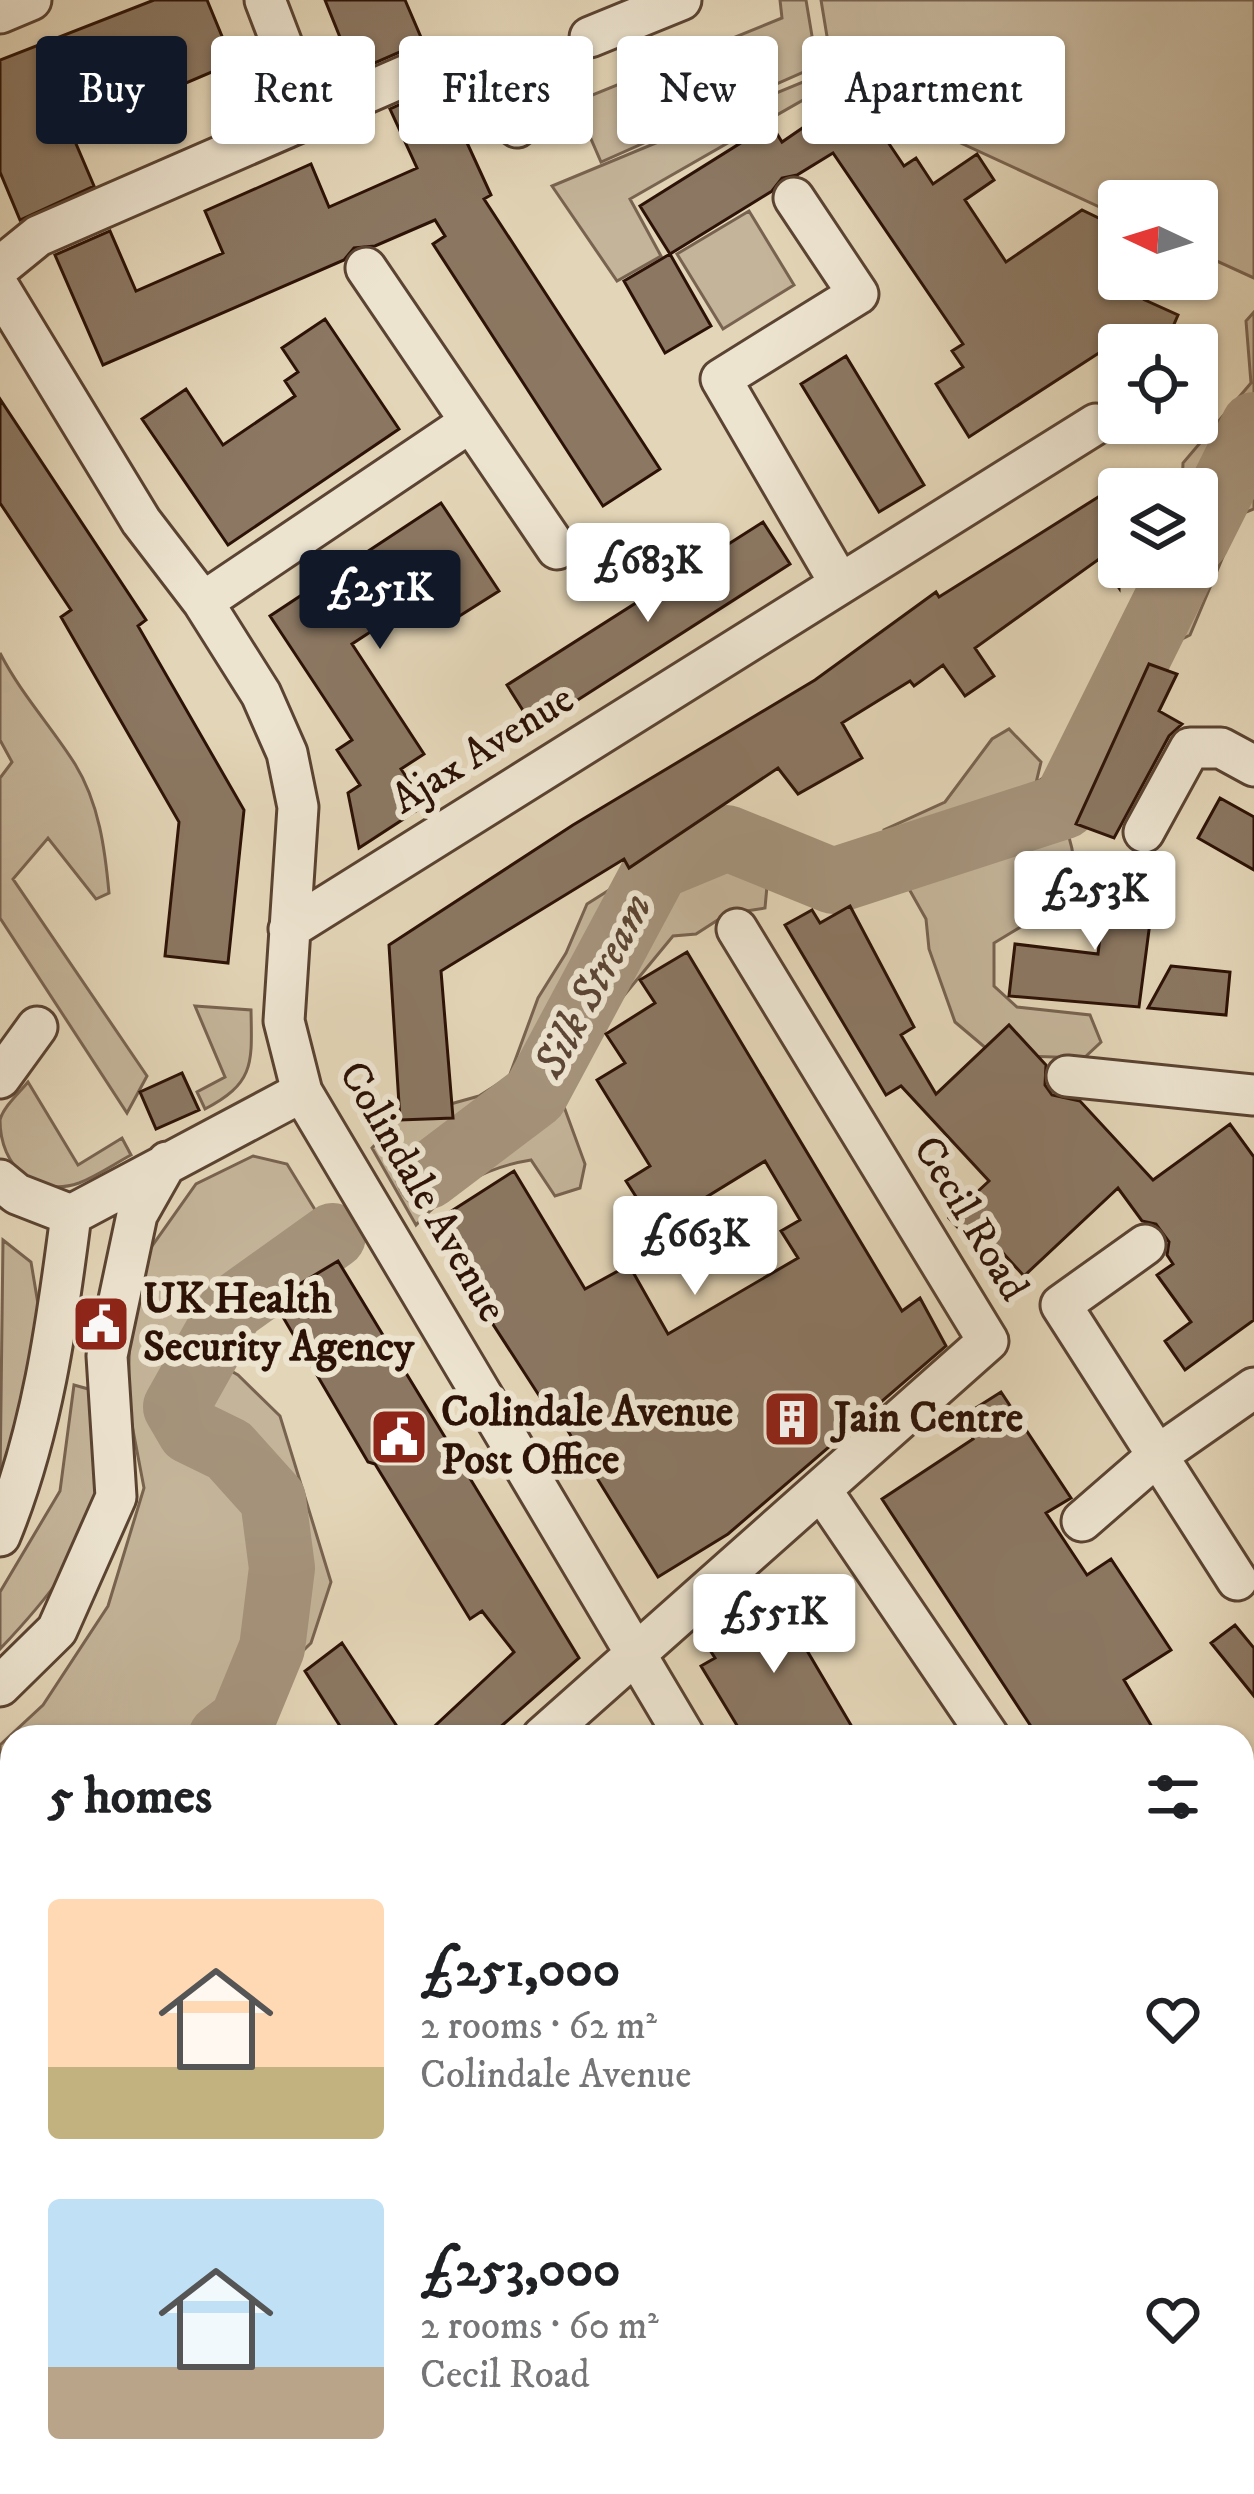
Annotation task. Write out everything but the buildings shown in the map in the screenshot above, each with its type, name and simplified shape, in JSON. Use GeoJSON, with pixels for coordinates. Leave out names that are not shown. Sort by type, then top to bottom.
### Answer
{"type":"FeatureCollection","features":[{"type":"Feature","properties":{"kind":"street"},"geometry":{"type":"LineString","coordinates":[[0,13],[31,0]]}},
{"type":"Feature","properties":{"kind":"street"},"geometry":{"type":"LineString","coordinates":[[265,0],[279,36]]}},
{"type":"Feature","properties":{"kind":"street"},"geometry":{"type":"LineString","coordinates":[[592,36],[671,2]]}},
{"type":"Feature","properties":{"kind":"street"},"geometry":{"type":"LineString","coordinates":[[0,267],[38,236],[399,79]]}},
{"type":"Feature","properties":{"kind":"street"},"geometry":{"type":"LineString","coordinates":[[794,198],[858,294],[721,379],[839,582]]}},
{"type":"Feature","properties":{"kind":"street"},"geometry":{"type":"LineString","coordinates":[[366,268],[557,549]]}},
{"type":"Feature","properties":{"kind":"street","name":"Colindale Avenue"},"geometry":{"type":"LineString","coordinates":[[0,289],[141,521],[203,602],[261,694],[287,754],[298,806],[284,1021],[302,1092],[678,1725]]}},
{"type":"Feature","properties":{"kind":"street"},"geometry":{"type":"LineString","coordinates":[[203,602],[469,423]]}},
{"type":"Feature","properties":{"kind":"street","name":"Ajax Avenue"},"geometry":{"type":"LineString","coordinates":[[289,929],[1096,424]]}},
{"type":"Feature","properties":{"kind":"street"},"geometry":{"type":"LineString","coordinates":[[1144,832],[1190,748],[1221,748],[1254,766]]}},
{"type":"Feature","properties":{"kind":"street","name":"Cecil Road"},"geometry":{"type":"LineString","coordinates":[[555,1725],[988,1341],[737,929]]}},
{"type":"Feature","properties":{"kind":"street"},"geometry":{"type":"LineString","coordinates":[[0,1078],[37,1027]]}},
{"type":"Feature","properties":{"kind":"street"},"geometry":{"type":"LineString","coordinates":[[1067,1076],[1254,1095]]}},
{"type":"Feature","properties":{"kind":"street"},"geometry":{"type":"LineString","coordinates":[[70,1215],[302,1092]]}},
{"type":"Feature","properties":{"kind":"street"},"geometry":{"type":"LineString","coordinates":[[0,1686],[57,1630],[116,1497],[107,1356],[137,1215],[167,1162]]}},
{"type":"Feature","properties":{"kind":"street"},"geometry":{"type":"LineString","coordinates":[[0,1180],[17,1194],[70,1215]]}},
{"type":"Feature","properties":{"kind":"street"},"geometry":{"type":"LineString","coordinates":[[0,1536],[22,1482],[57,1327],[70,1215]]}},
{"type":"Feature","properties":{"kind":"street"},"geometry":{"type":"LineString","coordinates":[[1145,1245],[1061,1305],[1237,1580]]}},
{"type":"Feature","properties":{"kind":"street"},"geometry":{"type":"LineString","coordinates":[[1082,1521],[1157,1455],[1254,1388]]}},
{"type":"Feature","properties":{"kind":"street"},"geometry":{"type":"LineString","coordinates":[[822,1491],[981,1725]]}},
{"type":"Feature","properties":{"kind":"shaded area"},"geometry":{"type":"Polygon","coordinates":[[[780,0],[806,0],[812,36],[802,36],[802,73],[778,83],[778,36],[738,36],[782,18],[780,0]]]}},
{"type":"Feature","properties":{"kind":"shaded area"},"geometry":{"type":"Polygon","coordinates":[[[821,0],[1254,0],[1254,278],[1218,262],[1218,180],[1098,180],[1098,206],[963,144],[1065,144],[1065,36],[827,36],[821,0]]]}},
{"type":"Feature","properties":{"kind":"shaded area"},"geometry":{"type":"Polygon","coordinates":[[[802,82],[802,101],[778,114],[778,92],[802,82]]]}},
{"type":"Feature","properties":{"kind":"shaded area"},"geometry":{"type":"Polygon","coordinates":[[[617,85],[617,144],[642,144],[601,162],[593,144],[593,95],[617,85]]]}},
{"type":"Feature","properties":{"kind":"shaded area"},"geometry":{"type":"Polygon","coordinates":[[[653,144],[726,144],[630,199],[661,256],[617,281],[552,186],[653,144]]]}},
{"type":"Feature","properties":{"kind":"shaded area"},"geometry":{"type":"Polygon","coordinates":[[[749,211],[794,285],[723,329],[677,254],[749,211]]]}},
{"type":"Feature","properties":{"kind":"shaded area"},"geometry":{"type":"Polygon","coordinates":[[[1254,312],[1254,509],[1241,514],[1218,569],[1218,468],[1183,468],[1183,463],[1199,444],[1218,444],[1218,422],[1251,383],[1246,321],[1254,312]]]}},
{"type":"Feature","properties":{"kind":"shaded area"},"geometry":{"type":"Polygon","coordinates":[[[1145,588],[1210,588],[1190,635],[1143,659],[1066,829],[1073,876],[1058,921],[1024,925],[994,943],[994,986],[1017,1007],[1090,1015],[1101,1042],[1084,1058],[994,1055],[955,1022],[929,949],[926,919],[887,850],[884,830],[945,802],[992,739],[1009,729],[1041,762],[1036,783],[1071,758],[1145,588]]]}},
{"type":"Feature","properties":{"kind":"shaded area"},"geometry":{"type":"Polygon","coordinates":[[[0,653],[75,764],[95,810],[109,893],[96,899],[48,838],[13,879],[147,1076],[127,1113],[0,918],[0,778],[12,762],[0,740],[0,653]]]}},
{"type":"Feature","properties":{"kind":"shaded area"},"geometry":{"type":"Polygon","coordinates":[[[674,849],[745,862],[767,886],[765,908],[727,914],[696,934],[673,936],[593,1033],[563,1104],[585,1164],[580,1188],[555,1196],[531,1160],[513,1164],[468,1182],[416,1225],[372,1148],[400,1118],[479,1096],[509,1077],[538,998],[566,953],[587,904],[674,849]]]}},
{"type":"Feature","properties":{"kind":"shaded area"},"geometry":{"type":"Polygon","coordinates":[[[195,1006],[251,1010],[247,1070],[233,1090],[205,1109],[197,1092],[225,1077],[195,1006]]]}},
{"type":"Feature","properties":{"kind":"shaded area"},"geometry":{"type":"Polygon","coordinates":[[[28,1082],[78,1165],[122,1138],[131,1155],[63,1187],[23,1175],[6,1152],[0,1120],[28,1082]]]}},
{"type":"Feature","properties":{"kind":"shaded area"},"geometry":{"type":"Polygon","coordinates":[[[253,1156],[287,1164],[325,1226],[212,1309],[193,1349],[238,1375],[280,1416],[331,1582],[311,1643],[249,1704],[255,1725],[22,1725],[43,1705],[108,1606],[144,1488],[128,1404],[130,1319],[150,1249],[196,1184],[253,1156]]]}},
{"type":"Feature","properties":{"kind":"shaded area"},"geometry":{"type":"Polygon","coordinates":[[[3,1240],[31,1262],[42,1328],[0,1483],[3,1240]]]}},
{"type":"Feature","properties":{"kind":"shaded area"},"geometry":{"type":"Polygon","coordinates":[[[74,1385],[99,1392],[102,1464],[95,1510],[62,1575],[0,1649],[0,1592],[60,1491],[74,1385]]]}},
{"type":"Feature","properties":{"kind":"waterway","name":"Silk Stream"},"geometry":{"type":"LineString","coordinates":[[1218,497],[1254,425]]}},
{"type":"Feature","properties":{"kind":"waterway","name":"Silk Stream"},"geometry":{"type":"LineString","coordinates":[[428,1176],[535,1095],[657,867],[727,838],[833,881],[1064,806],[1173,588]]}},
{"type":"Feature","properties":{"kind":"waterway","name":"Silk Stream"},"geometry":{"type":"LineString","coordinates":[[237,1725],[272,1648],[282,1568],[273,1499],[229,1450],[190,1431],[176,1407],[231,1309],[333,1236]]}},
{"type":"Feature","properties":{"kind":"place","name":"UK Health Security Agency"},"geometry":{"type":"Point","coordinates":[101,1324]}},
{"type":"Feature","properties":{"kind":"place","name":"Jain Centre"},"geometry":{"type":"Point","coordinates":[792,1419]}},
{"type":"Feature","properties":{"kind":"place","name":"Colindale Avenue Post Office"},"geometry":{"type":"Point","coordinates":[399,1437]}}]}
